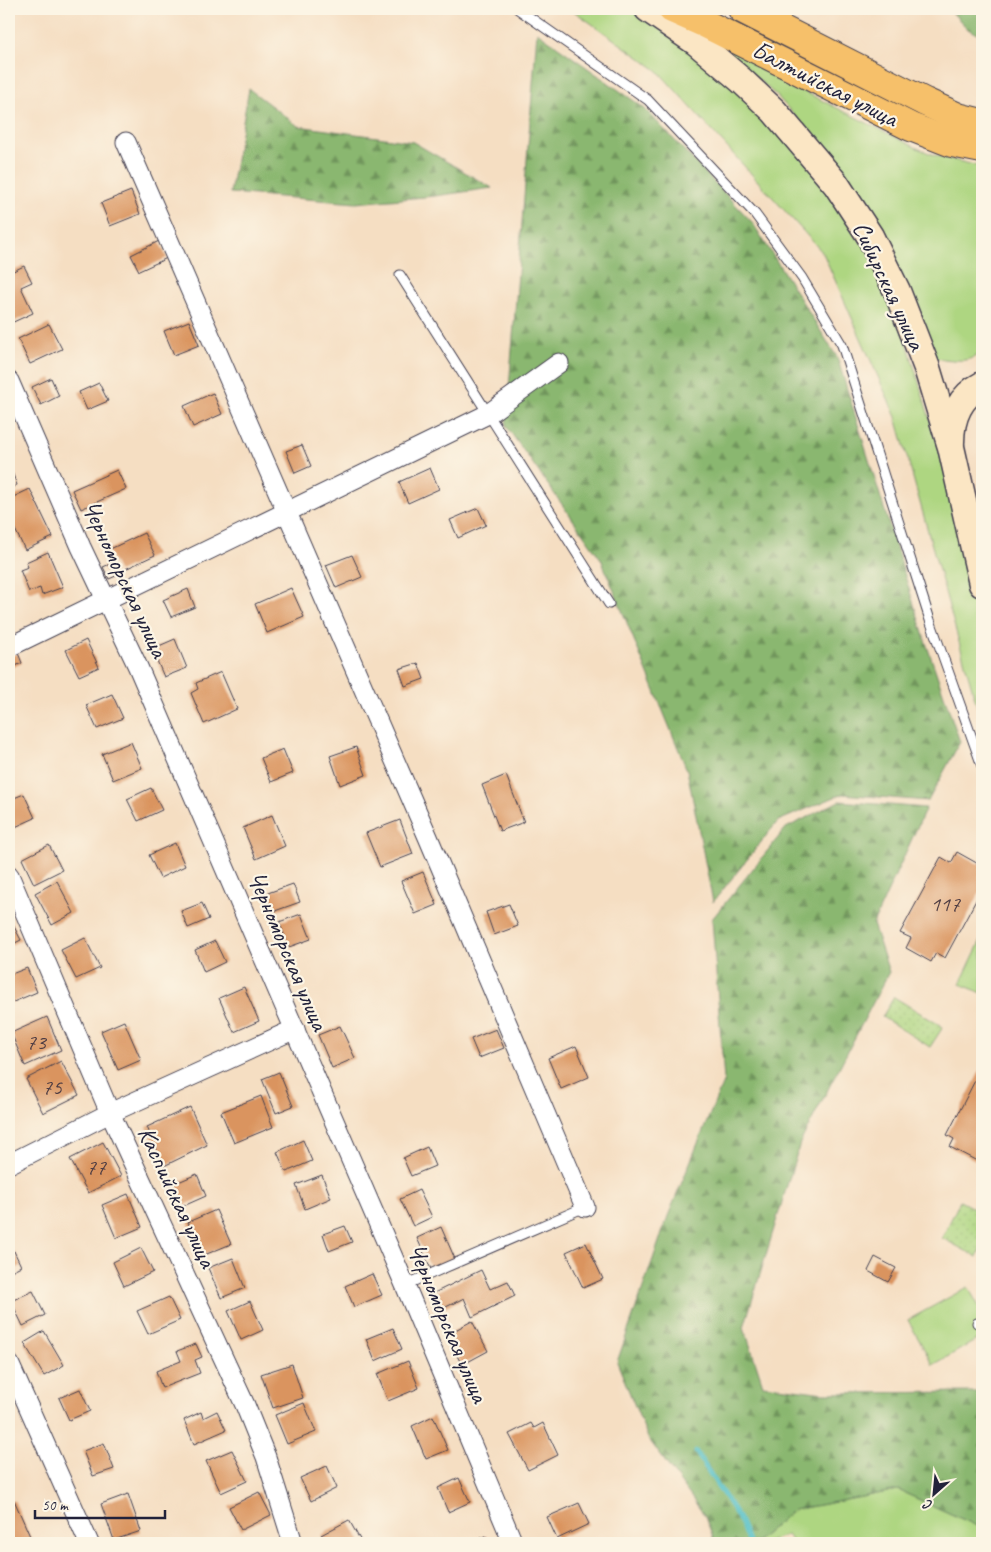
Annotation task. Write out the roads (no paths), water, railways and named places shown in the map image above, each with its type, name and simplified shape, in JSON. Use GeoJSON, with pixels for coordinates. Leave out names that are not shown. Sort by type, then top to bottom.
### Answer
{"type":"FeatureCollection","features":[{"type":"Feature","properties":{"kind":"main road","name":"Сибирская улица"},"geometry":{"type":"LineString","coordinates":[[648,9],[696,42],[742,80],[776,112],[836,184],[870,236],[897,291],[927,368],[951,447],[982,584]]}},
{"type":"Feature","properties":{"kind":"main road","name":"Балтийская улица"},"geometry":{"type":"LineString","coordinates":[[672,9],[706,24],[911,128],[952,143],[982,149]]}},
{"type":"Feature","properties":{"kind":"main road","name":"Балтийская улица"},"geometry":{"type":"LineString","coordinates":[[742,9],[925,102],[958,117],[982,123]]}},
{"type":"Feature","properties":{"kind":"main road"},"geometry":{"type":"LineString","coordinates":[[951,447],[951,431],[958,407],[964,398],[982,385]]}},
{"type":"Feature","properties":{"kind":"street"},"geometry":{"type":"LineString","coordinates":[[126,142],[428,837],[585,1207]]}},
{"type":"Feature","properties":{"kind":"street"},"geometry":{"type":"LineString","coordinates":[[9,647],[488,414],[559,363]]}},
{"type":"Feature","properties":{"kind":"street","name":"Черноморская улица"},"geometry":{"type":"LineString","coordinates":[[9,381],[138,667],[295,1028],[513,1543]]}},
{"type":"Feature","properties":{"kind":"street","name":"Каспийская улица"},"geometry":{"type":"LineString","coordinates":[[9,875],[110,1113],[246,1405],[266,1456],[293,1543]]}},
{"type":"Feature","properties":{"kind":"street"},"geometry":{"type":"LineString","coordinates":[[9,1164],[110,1113],[295,1028]]}},
{"type":"Feature","properties":{"kind":"street"},"geometry":{"type":"LineString","coordinates":[[9,1362],[90,1543]]}},
{"type":"Feature","properties":{"kind":"lane"},"geometry":{"type":"LineString","coordinates":[[518,9],[648,100],[755,214],[802,278],[842,345],[930,620],[982,766]]}},
{"type":"Feature","properties":{"kind":"lane"},"geometry":{"type":"LineString","coordinates":[[400,275],[608,604]]}},
{"type":"Feature","properties":{"kind":"lane"},"geometry":{"type":"LineString","coordinates":[[405,1285],[585,1207]]}},
{"type":"Feature","properties":{"kind":"waterway"},"geometry":{"type":"LineString","coordinates":[[696,1452],[738,1517],[749,1543]]}}]}
